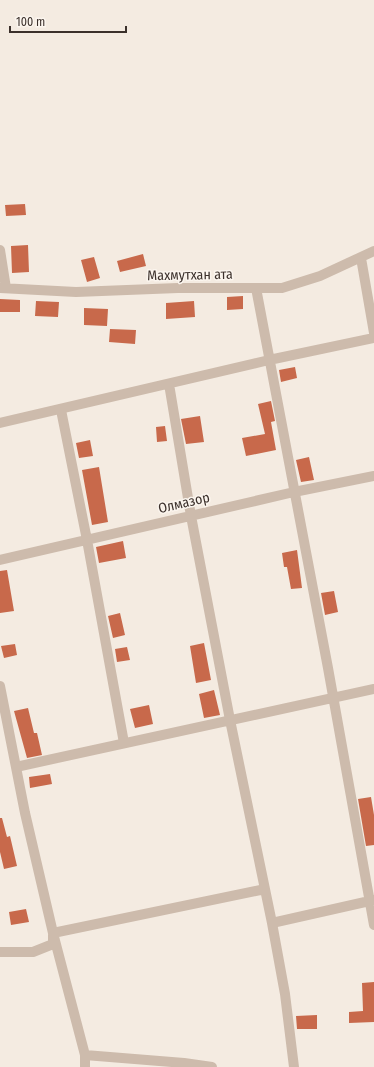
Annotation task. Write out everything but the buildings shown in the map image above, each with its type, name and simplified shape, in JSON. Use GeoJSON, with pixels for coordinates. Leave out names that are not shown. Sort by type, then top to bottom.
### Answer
{"type":"FeatureCollection","features":[{"type":"Feature","properties":{"kind":"street"},"geometry":{"type":"LineString","coordinates":[[0,250],[3,288]]}},
{"type":"Feature","properties":{"kind":"street","name":"Махмутхан ата"},"geometry":{"type":"LineString","coordinates":[[3,288],[76,292],[178,288],[282,288],[320,276],[374,251]]}},
{"type":"Feature","properties":{"kind":"street"},"geometry":{"type":"LineString","coordinates":[[360,258],[374,333]]}},
{"type":"Feature","properties":{"kind":"street"},"geometry":{"type":"LineString","coordinates":[[256,288],[372,901],[374,925]]}},
{"type":"Feature","properties":{"kind":"street"},"geometry":{"type":"LineString","coordinates":[[0,423],[61,410],[269,360],[374,338]]}},
{"type":"Feature","properties":{"kind":"street"},"geometry":{"type":"LineString","coordinates":[[169,384],[191,516],[285,994],[294,1067]]}},
{"type":"Feature","properties":{"kind":"street"},"geometry":{"type":"LineString","coordinates":[[61,410],[87,540],[124,743]]}},
{"type":"Feature","properties":{"kind":"street","name":"Олмазор"},"geometry":{"type":"LineString","coordinates":[[0,560],[294,492],[374,476]]}},
{"type":"Feature","properties":{"kind":"street"},"geometry":{"type":"LineString","coordinates":[[0,686],[25,813],[53,933],[85,1055],[85,1067]]}},
{"type":"Feature","properties":{"kind":"street"},"geometry":{"type":"LineString","coordinates":[[16,767],[374,689]]}},
{"type":"Feature","properties":{"kind":"street"},"geometry":{"type":"LineString","coordinates":[[53,933],[264,889]]}},
{"type":"Feature","properties":{"kind":"street"},"geometry":{"type":"LineString","coordinates":[[272,923],[372,901]]}},
{"type":"Feature","properties":{"kind":"street"},"geometry":{"type":"LineString","coordinates":[[0,952],[33,952],[53,944],[53,933]]}},
{"type":"Feature","properties":{"kind":"street"},"geometry":{"type":"LineString","coordinates":[[85,1055],[184,1062],[212,1067]]}}]}
